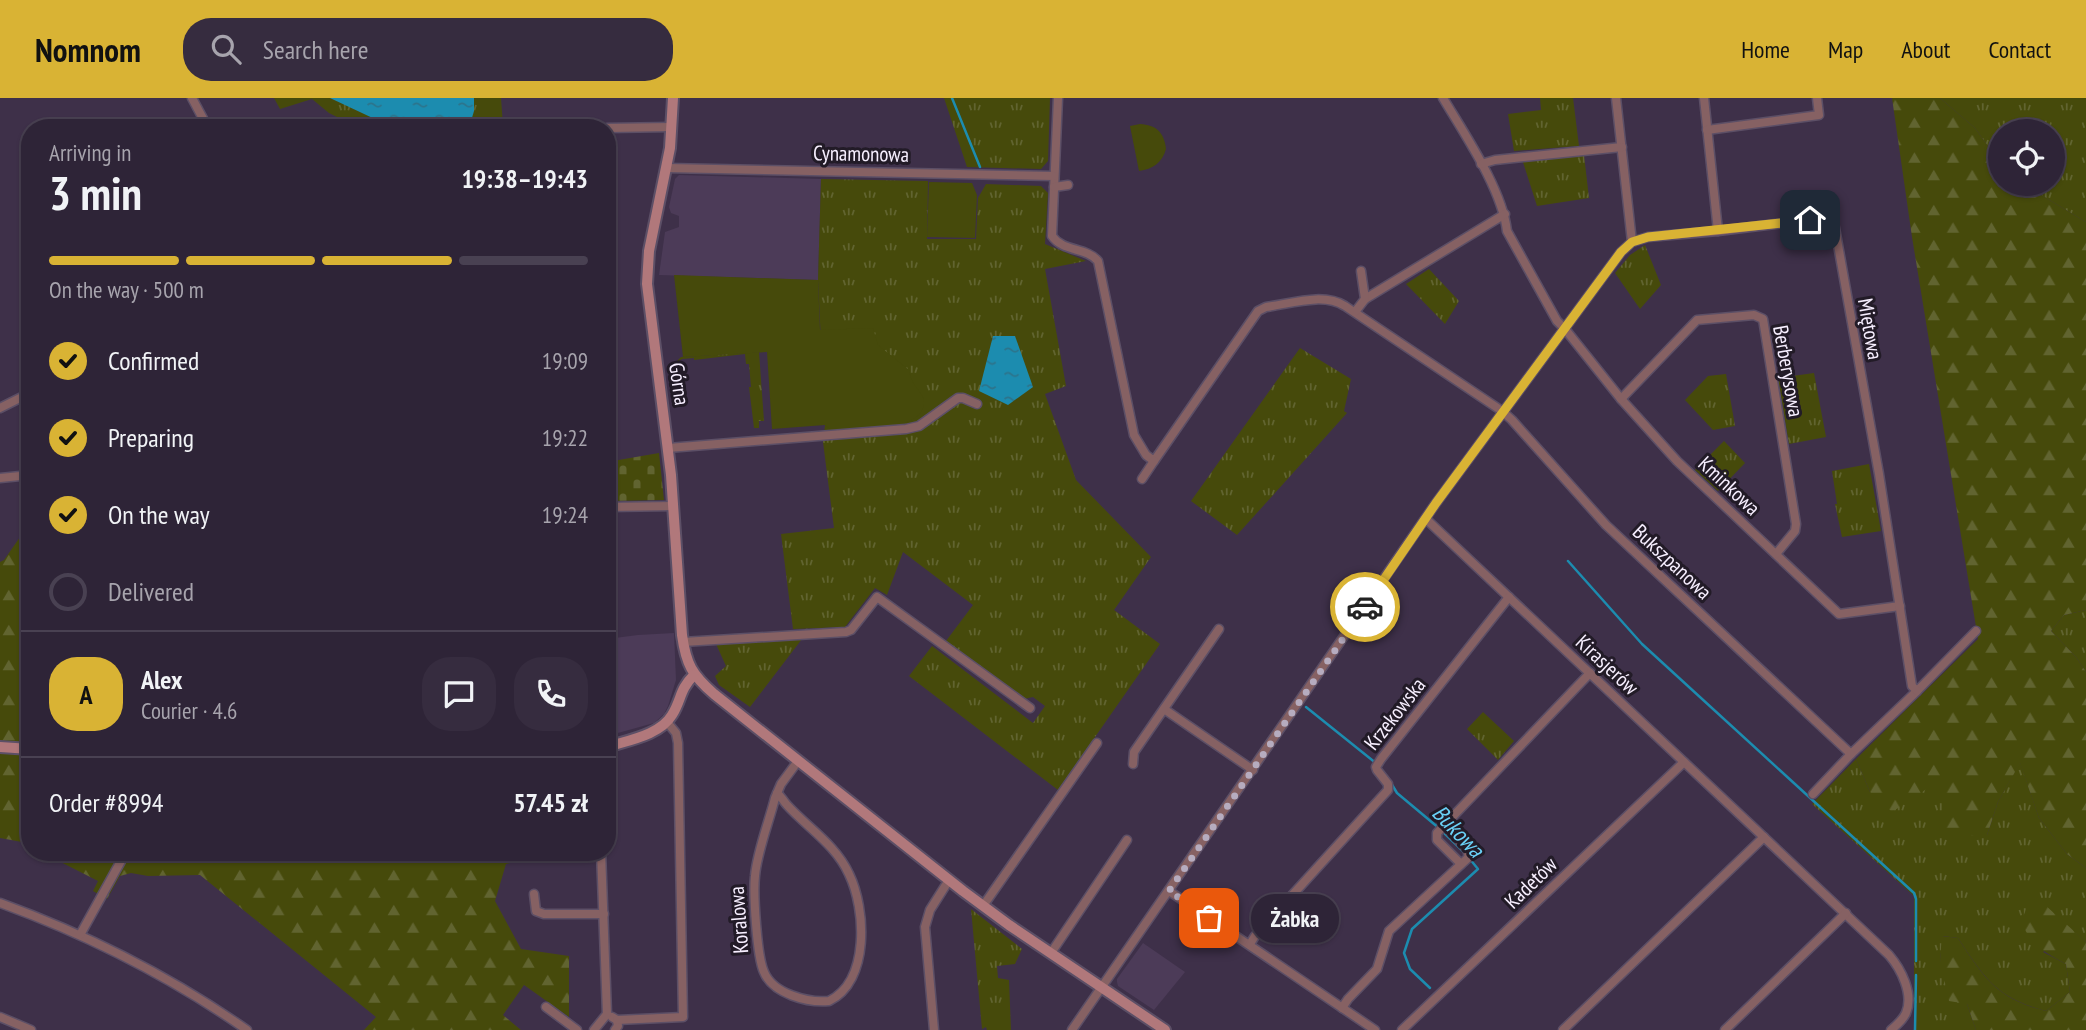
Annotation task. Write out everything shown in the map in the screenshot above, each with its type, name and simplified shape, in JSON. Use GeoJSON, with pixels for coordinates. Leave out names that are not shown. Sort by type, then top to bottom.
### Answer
{"type":"FeatureCollection","features":[{"type":"Feature","properties":{"kind":"street"},"geometry":{"type":"LineString","coordinates":[[192,98],[203,119]]}},
{"type":"Feature","properties":{"kind":"street","name":"Górna"},"geometry":{"type":"LineString","coordinates":[[673,98],[667,168],[647,270],[674,506],[683,642],[694,675]]}},
{"type":"Feature","properties":{"kind":"street"},"geometry":{"type":"LineString","coordinates":[[1058,98],[1052,236],[1058,244],[1094,256],[1098,261],[1134,435],[1140,447],[1154,461],[1142,480]]}},
{"type":"Feature","properties":{"kind":"street","name":"Kminkowa"},"geometry":{"type":"LineString","coordinates":[[1444,98],[1481,163],[1505,214],[1507,230],[1557,321],[1621,399],[1677,461],[1839,614],[1900,606]]}},
{"type":"Feature","properties":{"kind":"street"},"geometry":{"type":"LineString","coordinates":[[1616,98],[1632,242]]}},
{"type":"Feature","properties":{"kind":"street"},"geometry":{"type":"LineString","coordinates":[[1072,1030],[1502,411],[1621,252],[1632,242],[1648,237],[1718,231],[1704,98]]}},
{"type":"Feature","properties":{"kind":"street"},"geometry":{"type":"LineString","coordinates":[[1707,130],[1819,115],[1817,98]]}},
{"type":"Feature","properties":{"kind":"street"},"geometry":{"type":"LineString","coordinates":[[616,128],[671,127]]}},
{"type":"Feature","properties":{"kind":"street"},"geometry":{"type":"LineString","coordinates":[[1481,163],[1622,147]]}},
{"type":"Feature","properties":{"kind":"street","name":"Cynamonowa"},"geometry":{"type":"LineString","coordinates":[[667,168],[1055,176]]}},
{"type":"Feature","properties":{"kind":"street"},"geometry":{"type":"LineString","coordinates":[[1054,187],[1068,185]]}},
{"type":"Feature","properties":{"kind":"street"},"geometry":{"type":"LineString","coordinates":[[1355,312],[1364,299],[1505,214]]}},
{"type":"Feature","properties":{"kind":"street","name":"Miętowa"},"geometry":{"type":"LineString","coordinates":[[1718,231],[1833,217],[1879,474],[1912,687],[1917,691]]}},
{"type":"Feature","properties":{"kind":"street"},"geometry":{"type":"LineString","coordinates":[[1362,271],[1364,299]]}},
{"type":"Feature","properties":{"kind":"street","name":"Bukszpanowa"},"geometry":{"type":"LineString","coordinates":[[1154,461],[1258,311],[1266,307],[1326,298],[1338,301],[1502,411],[1606,525],[1851,754]]}},
{"type":"Feature","properties":{"kind":"street","name":"Berberysowa"},"geometry":{"type":"LineString","coordinates":[[1621,399],[1697,320],[1754,315],[1763,319],[1796,524],[1795,531],[1776,554]]}},
{"type":"Feature","properties":{"kind":"street"},"geometry":{"type":"LineString","coordinates":[[0,408],[21,398]]}},
{"type":"Feature","properties":{"kind":"street"},"geometry":{"type":"LineString","coordinates":[[668,448],[906,429],[919,426],[958,398],[977,404]]}},
{"type":"Feature","properties":{"kind":"street"},"geometry":{"type":"LineString","coordinates":[[0,478],[21,476]]}},
{"type":"Feature","properties":{"kind":"street"},"geometry":{"type":"LineString","coordinates":[[616,507],[674,506]]}},
{"type":"Feature","properties":{"kind":"street","name":"Kirasjerów"},"geometry":{"type":"LineString","coordinates":[[1426,519],[1889,955],[1902,975],[1908,1003],[1905,1016],[1900,1021]]}},
{"type":"Feature","properties":{"kind":"street"},"geometry":{"type":"LineString","coordinates":[[683,642],[846,632],[851,630],[877,597],[1030,708]]}},
{"type":"Feature","properties":{"kind":"street","name":"Krzekowska"},"geometry":{"type":"LineString","coordinates":[[1250,944],[1388,790],[1388,784],[1377,770],[1377,765],[1509,597]]}},
{"type":"Feature","properties":{"kind":"street"},"geometry":{"type":"LineString","coordinates":[[1133,764],[1134,752],[1219,629]]}},
{"type":"Feature","properties":{"kind":"street"},"geometry":{"type":"LineString","coordinates":[[1813,794],[1976,631]]}},
{"type":"Feature","properties":{"kind":"street"},"geometry":{"type":"LineString","coordinates":[[1461,864],[1437,840],[1437,833],[1590,673]]}},
{"type":"Feature","properties":{"kind":"street"},"geometry":{"type":"LineString","coordinates":[[616,744],[655,731],[667,722],[683,687],[694,675],[714,694],[983,906],[1165,1030]]}},
{"type":"Feature","properties":{"kind":"street"},"geometry":{"type":"LineString","coordinates":[[1164,709],[1252,770]]}},
{"type":"Feature","properties":{"kind":"street"},"geometry":{"type":"LineString","coordinates":[[607,1014],[617,1020],[683,1017],[678,743],[677,733],[667,722]]}},
{"type":"Feature","properties":{"kind":"street"},"geometry":{"type":"LineString","coordinates":[[983,906],[1097,743]]}},
{"type":"Feature","properties":{"kind":"street"},"geometry":{"type":"LineString","coordinates":[[0,747],[21,748]]}},
{"type":"Feature","properties":{"kind":"street"},"geometry":{"type":"LineString","coordinates":[[777,793],[798,761]]}},
{"type":"Feature","properties":{"kind":"street","name":"Kadetów"},"geometry":{"type":"LineString","coordinates":[[1402,1030],[1684,762]]}},
{"type":"Feature","properties":{"kind":"street","name":"Koralowa"},"geometry":{"type":"LineString","coordinates":[[777,793],[787,805],[834,851],[846,868],[855,890],[860,928],[857,970],[847,988],[829,1001],[809,1000],[777,988],[762,967],[754,907],[755,875],[777,793]]}},
{"type":"Feature","properties":{"kind":"street"},"geometry":{"type":"LineString","coordinates":[[773,808],[787,805]]}},
{"type":"Feature","properties":{"kind":"street"},"geometry":{"type":"LineString","coordinates":[[1342,1008],[1377,969],[1389,931],[1469,857],[1469,853],[1444,825]]}},
{"type":"Feature","properties":{"kind":"street"},"geometry":{"type":"LineString","coordinates":[[1563,1030],[1764,837]]}},
{"type":"Feature","properties":{"kind":"street"},"geometry":{"type":"LineString","coordinates":[[1051,953],[1127,840]]}},
{"type":"Feature","properties":{"kind":"street"},"geometry":{"type":"LineString","coordinates":[[80,935],[121,861]]}},
{"type":"Feature","properties":{"kind":"street"},"geometry":{"type":"LineString","coordinates":[[594,1030],[607,1014],[601,861]]}},
{"type":"Feature","properties":{"kind":"street"},"geometry":{"type":"LineString","coordinates":[[934,1030],[925,927],[930,910],[949,880]]}},
{"type":"Feature","properties":{"kind":"street"},"geometry":{"type":"LineString","coordinates":[[1169,891],[1375,1030]]}},
{"type":"Feature","properties":{"kind":"street"},"geometry":{"type":"LineString","coordinates":[[534,894],[536,911],[544,914],[604,914]]}},
{"type":"Feature","properties":{"kind":"street"},"geometry":{"type":"LineString","coordinates":[[0,903],[80,935],[161,976],[247,1030]]}},
{"type":"Feature","properties":{"kind":"street"},"geometry":{"type":"LineString","coordinates":[[1725,1030],[1846,913]]}},
{"type":"Feature","properties":{"kind":"street"},"geometry":{"type":"LineString","coordinates":[[546,1007],[577,1030]]}},
{"type":"Feature","properties":{"kind":"street"},"geometry":{"type":"LineString","coordinates":[[0,1017],[31,1030]]}},
{"type":"Feature","properties":{"kind":"street"},"geometry":{"type":"LineString","coordinates":[[615,1030],[618,1026],[617,1020]]}},
{"type":"Feature","properties":{"kind":"street"},"geometry":{"type":"LineString","coordinates":[[1891,1030],[1900,1021],[1907,1029]]}},
{"type":"Feature","properties":{"kind":"shaded area"},"geometry":{"type":"Polygon","coordinates":[[[679,175],[821,179],[818,280],[659,275],[665,232],[679,227],[679,216],[671,213],[669,207],[675,179],[679,175]]]}},
{"type":"Feature","properties":{"kind":"shaded area"},"geometry":{"type":"Polygon","coordinates":[[[674,633],[676,680],[664,714],[654,723],[616,734],[616,638],[674,633]]]}},
{"type":"Feature","properties":{"kind":"shaded area"},"geometry":{"type":"Polygon","coordinates":[[[1143,943],[1185,972],[1154,1010],[1118,986],[1117,982],[1143,943]]]}},
{"type":"Feature","properties":{"kind":"green space"},"geometry":{"type":"Polygon","coordinates":[[[274,98],[501,98],[502,119],[341,119],[312,99],[280,109],[274,98]]]}},
{"type":"Feature","properties":{"kind":"green space"},"geometry":{"type":"Polygon","coordinates":[[[944,98],[1050,98],[1048,161],[1041,169],[967,167],[944,98]]]}},
{"type":"Feature","properties":{"kind":"green space"},"geometry":{"type":"Polygon","coordinates":[[[1540,98],[1573,98],[1579,146],[1514,151],[1508,114],[1541,110],[1540,98]]]}},
{"type":"Feature","properties":{"kind":"green space"},"geometry":{"type":"Polygon","coordinates":[[[1892,98],[1940,98],[1975,128],[1988,146],[1988,196],[2043,196],[2086,222],[2086,610],[2064,615],[2051,631],[2076,657],[2086,672],[2086,868],[2067,854],[2039,818],[2020,763],[1998,802],[1987,835],[1940,836],[1946,776],[1892,812],[1870,792],[1856,759],[1978,639],[1892,98]]]}},
{"type":"Feature","properties":{"kind":"green space"},"geometry":{"type":"Polygon","coordinates":[[[1940,98],[2086,98],[2086,222],[2043,196],[2065,196],[2065,119],[1988,119],[1988,146],[1975,128],[1940,98]]]}},
{"type":"Feature","properties":{"kind":"green space"},"geometry":{"type":"Polygon","coordinates":[[[1140,124],[1158,130],[1166,149],[1156,164],[1139,171],[1130,126],[1140,124]]]}},
{"type":"Feature","properties":{"kind":"green space"},"geometry":{"type":"Polygon","coordinates":[[[1584,155],[1589,198],[1537,206],[1522,159],[1584,155]]]}},
{"type":"Feature","properties":{"kind":"green space"},"geometry":{"type":"Polygon","coordinates":[[[821,179],[928,181],[927,239],[976,239],[978,198],[986,184],[1041,186],[1048,193],[1045,244],[1086,261],[1045,269],[1066,386],[1045,394],[1076,480],[1151,557],[1114,610],[1160,644],[1058,790],[909,676],[932,646],[1033,723],[1045,706],[1033,697],[1024,699],[946,641],[973,605],[903,552],[887,595],[875,588],[845,627],[793,629],[781,534],[834,528],[823,442],[825,425],[818,280],[821,179]]]}},
{"type":"Feature","properties":{"kind":"green space"},"geometry":{"type":"Polygon","coordinates":[[[929,182],[972,183],[977,195],[975,238],[927,237],[929,182]]]}},
{"type":"Feature","properties":{"kind":"green space"},"geometry":{"type":"Polygon","coordinates":[[[1645,245],[1661,285],[1640,309],[1615,273],[1630,255],[1645,245]]]}},
{"type":"Feature","properties":{"kind":"green space"},"geometry":{"type":"Polygon","coordinates":[[[1429,269],[1459,301],[1445,324],[1406,284],[1429,269]]]}},
{"type":"Feature","properties":{"kind":"green space"},"geometry":{"type":"Polygon","coordinates":[[[674,275],[818,280],[820,330],[873,328],[878,345],[909,370],[913,383],[924,400],[920,414],[911,421],[884,428],[830,429],[825,425],[772,429],[767,352],[683,357],[674,275]]]}},
{"type":"Feature","properties":{"kind":"green space"},"geometry":{"type":"Polygon","coordinates":[[[1300,348],[1351,379],[1344,411],[1347,413],[1237,535],[1191,501],[1300,348]]]}},
{"type":"Feature","properties":{"kind":"green space"},"geometry":{"type":"Polygon","coordinates":[[[759,352],[764,421],[759,421],[759,428],[754,428],[749,364],[746,364],[745,354],[682,359],[675,363],[681,357],[759,352]]]}},
{"type":"Feature","properties":{"kind":"green space"},"geometry":{"type":"Polygon","coordinates":[[[1814,373],[1826,437],[1789,444],[1778,378],[1814,373]]]}},
{"type":"Feature","properties":{"kind":"green space"},"geometry":{"type":"Polygon","coordinates":[[[1726,374],[1735,426],[1713,430],[1685,400],[1708,376],[1726,374]]]}},
{"type":"Feature","properties":{"kind":"green space"},"geometry":{"type":"Polygon","coordinates":[[[1724,441],[1745,463],[1718,491],[1695,470],[1724,441]]]}},
{"type":"Feature","properties":{"kind":"green space"},"geometry":{"type":"Polygon","coordinates":[[[659,453],[664,500],[616,501],[616,460],[659,453]]]}},
{"type":"Feature","properties":{"kind":"green space"},"geometry":{"type":"Polygon","coordinates":[[[1869,464],[1881,531],[1842,537],[1832,471],[1869,464]]]}},
{"type":"Feature","properties":{"kind":"green space"},"geometry":{"type":"Polygon","coordinates":[[[21,536],[21,842],[0,838],[0,562],[21,536]]]}},
{"type":"Feature","properties":{"kind":"green space"},"geometry":{"type":"Polygon","coordinates":[[[2086,610],[2086,672],[2076,657],[2051,631],[2064,615],[2086,610]]]}},
{"type":"Feature","properties":{"kind":"green space"},"geometry":{"type":"Polygon","coordinates":[[[802,639],[750,707],[719,685],[715,676],[726,666],[716,644],[802,639]]]}},
{"type":"Feature","properties":{"kind":"green space"},"geometry":{"type":"Polygon","coordinates":[[[1483,712],[1514,741],[1498,760],[1467,729],[1483,712]]]}},
{"type":"Feature","properties":{"kind":"green space"},"geometry":{"type":"Polygon","coordinates":[[[1856,759],[1870,792],[1946,775],[1987,835],[1998,802],[2020,762],[2039,818],[2067,854],[2086,868],[2086,942],[2073,931],[2043,952],[2066,964],[2070,992],[2046,1011],[2015,1000],[1985,976],[1958,938],[1943,936],[1940,960],[1967,1004],[1976,1030],[1914,1030],[1914,896],[1812,804],[1856,759]]]}},
{"type":"Feature","properties":{"kind":"green space"},"geometry":{"type":"Polygon","coordinates":[[[59,861],[519,861],[506,864],[495,901],[521,949],[569,956],[569,1017],[524,985],[503,1015],[521,1030],[364,1030],[376,1017],[200,875],[148,876],[131,873],[120,876],[107,899],[93,891],[98,881],[59,861]]]}},
{"type":"Feature","properties":{"kind":"green space"},"geometry":{"type":"Polygon","coordinates":[[[2045,905],[2086,942],[2086,1030],[1976,1030],[1967,1004],[1949,1001],[1940,960],[1942,936],[1958,938],[1984,976],[2003,993],[2046,1011],[2070,992],[2066,964],[2039,947],[2021,922],[2027,907],[2045,905]]]}},
{"type":"Feature","properties":{"kind":"green space"},"geometry":{"type":"Polygon","coordinates":[[[971,909],[1022,949],[1015,964],[997,966],[998,978],[1009,980],[1011,1030],[987,1030],[986,1027],[982,1029],[971,909]]]}},
{"type":"Feature","properties":{"kind":"water"},"geometry":{"type":"Polygon","coordinates":[[[330,98],[474,98],[472,119],[375,119],[330,98]]]}},
{"type":"Feature","properties":{"kind":"water"},"geometry":{"type":"Polygon","coordinates":[[[993,336],[1015,336],[1033,387],[1008,405],[979,391],[993,336]]]}},
{"type":"Feature","properties":{"kind":"waterway","name":"Bukowa"},"geometry":{"type":"LineString","coordinates":[[952,98],[980,167]]}},
{"type":"Feature","properties":{"kind":"waterway"},"geometry":{"type":"LineString","coordinates":[[1568,561],[1642,644],[1914,893],[1916,961]]}},
{"type":"Feature","properties":{"kind":"waterway","name":"Bukowa"},"geometry":{"type":"LineString","coordinates":[[1306,707],[1377,764]]}},
{"type":"Feature","properties":{"kind":"waterway","name":"Bukowa"},"geometry":{"type":"LineString","coordinates":[[1391,783],[1397,793],[1465,853]]}},
{"type":"Feature","properties":{"kind":"waterway","name":"Bukowa"},"geometry":{"type":"LineString","coordinates":[[1430,988],[1410,969],[1404,953],[1412,929],[1478,869],[1469,858]]}},
{"type":"Feature","properties":{"kind":"waterway"},"geometry":{"type":"LineString","coordinates":[[1915,1030],[1916,975]]}},
{"type":"Feature","properties":{"kind":"way so far"},"geometry":{"type":"LineString","coordinates":[[1209,918],[1169,891],[1365,607]]}},
{"type":"Feature","properties":{"kind":"place","name":"Żabka"},"geometry":{"type":"Point","coordinates":[1209,918]}},
{"type":"Feature","properties":{"kind":"route"},"geometry":{"type":"LineString","coordinates":[[1365,607],[1502,411],[1621,252],[1632,242],[1648,237],[1810,220]]}}]}
